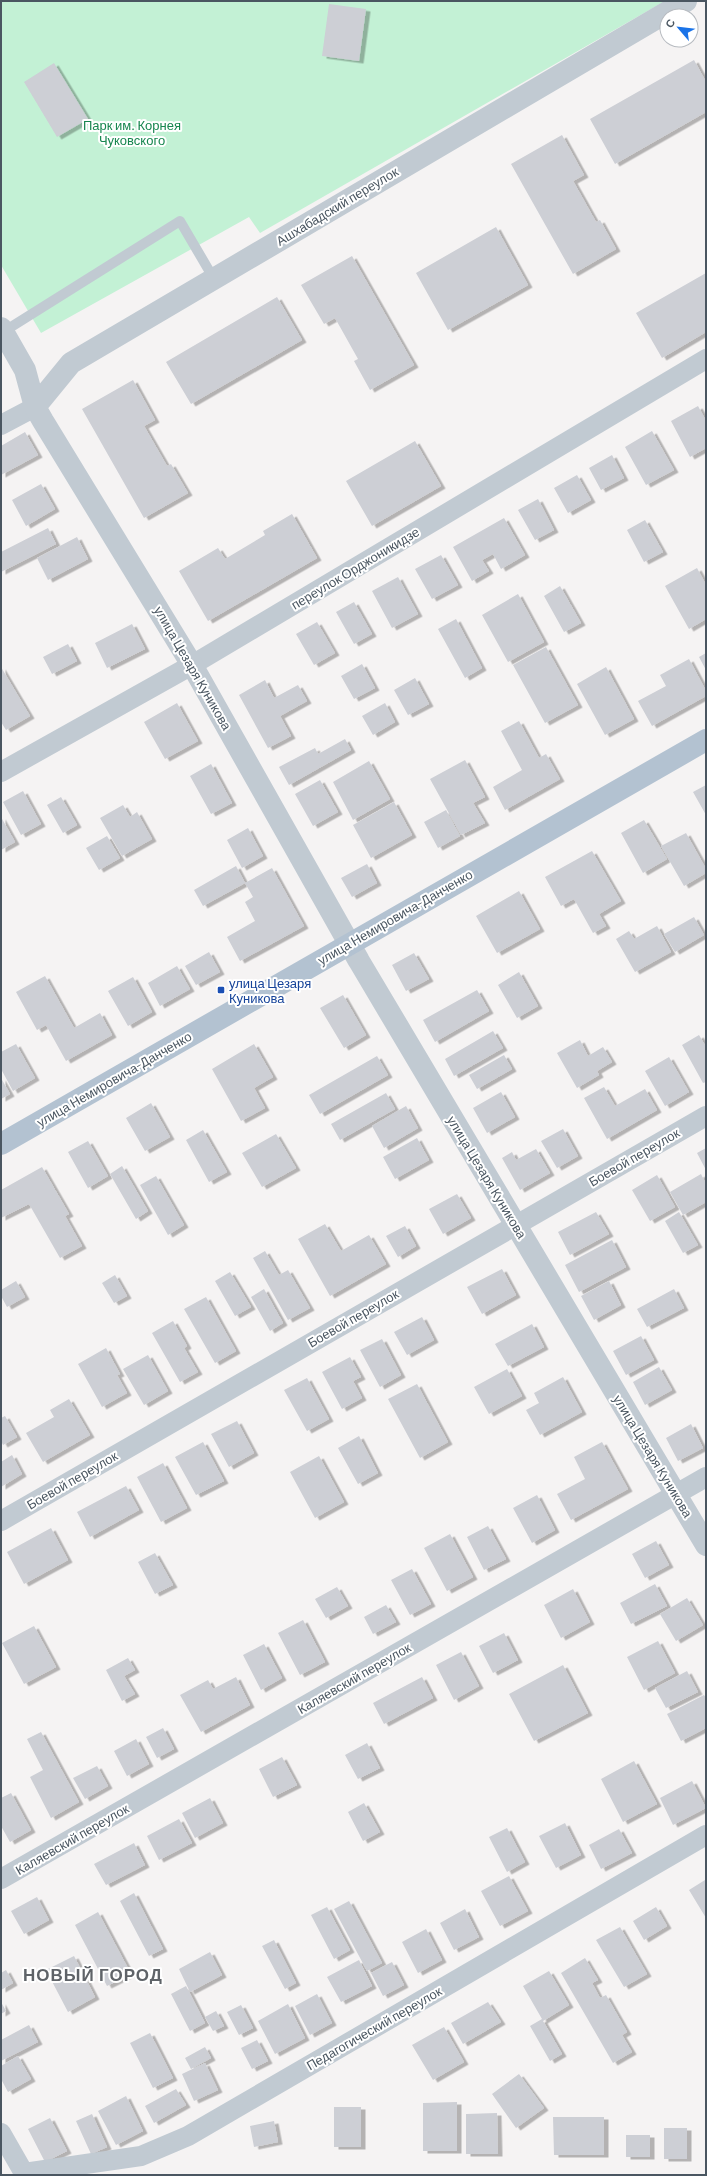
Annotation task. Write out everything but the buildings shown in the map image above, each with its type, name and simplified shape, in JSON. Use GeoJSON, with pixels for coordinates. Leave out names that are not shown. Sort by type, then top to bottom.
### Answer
{"type":"FeatureCollection","features":[{"type":"Feature","properties":{"kind":"main road","name":"улица Немировича-Данченко"},"geometry":{"type":"LineString","coordinates":[[1,1144],[349,943],[706,740]]}},
{"type":"Feature","properties":{"kind":"street","name":"Ашхабадский переулок"},"geometry":{"type":"LineString","coordinates":[[1,425],[35,407],[71,363],[686,1]]}},
{"type":"Feature","properties":{"kind":"street","name":"улица Цезаря Куникова"},"geometry":{"type":"LineString","coordinates":[[2,330],[25,370],[35,407],[192,665],[349,943],[706,1546]]}},
{"type":"Feature","properties":{"kind":"street","name":"переулок Орджоникидзе"},"geometry":{"type":"LineString","coordinates":[[1,772],[192,665],[706,359]]}},
{"type":"Feature","properties":{"kind":"street","name":"Боевой переулок"},"geometry":{"type":"LineString","coordinates":[[1,1521],[706,1116]]}},
{"type":"Feature","properties":{"kind":"street","name":"Каляевский переулок"},"geometry":{"type":"LineString","coordinates":[[1,1879],[706,1477]]}},
{"type":"Feature","properties":{"kind":"street","name":"Педагогический переулок"},"geometry":{"type":"LineString","coordinates":[[25,2174],[141,2156],[188,2136],[706,1835]]}},
{"type":"Feature","properties":{"kind":"street"},"geometry":{"type":"LineString","coordinates":[[1,2134],[25,2174]]}},
{"type":"Feature","properties":{"kind":"lane"},"geometry":{"type":"LineString","coordinates":[[2,330],[180,222],[214,279]]}},
{"type":"Feature","properties":{"kind":"green space","name":"Парк им. Корнея Чуковского"},"geometry":{"type":"Polygon","coordinates":[[[1,1],[665,1],[260,233],[249,217],[41,333],[1,265],[1,1]]]}},
{"type":"Feature","properties":{"kind":"place","name":"улица Цезаря Куникова"},"geometry":{"type":"Point","coordinates":[221,990]}},
{"type":"Feature","properties":{"kind":"district","name":"НОВЫЙ ГОРОД"},"geometry":{"type":"Point","coordinates":[93,1974]}}]}
